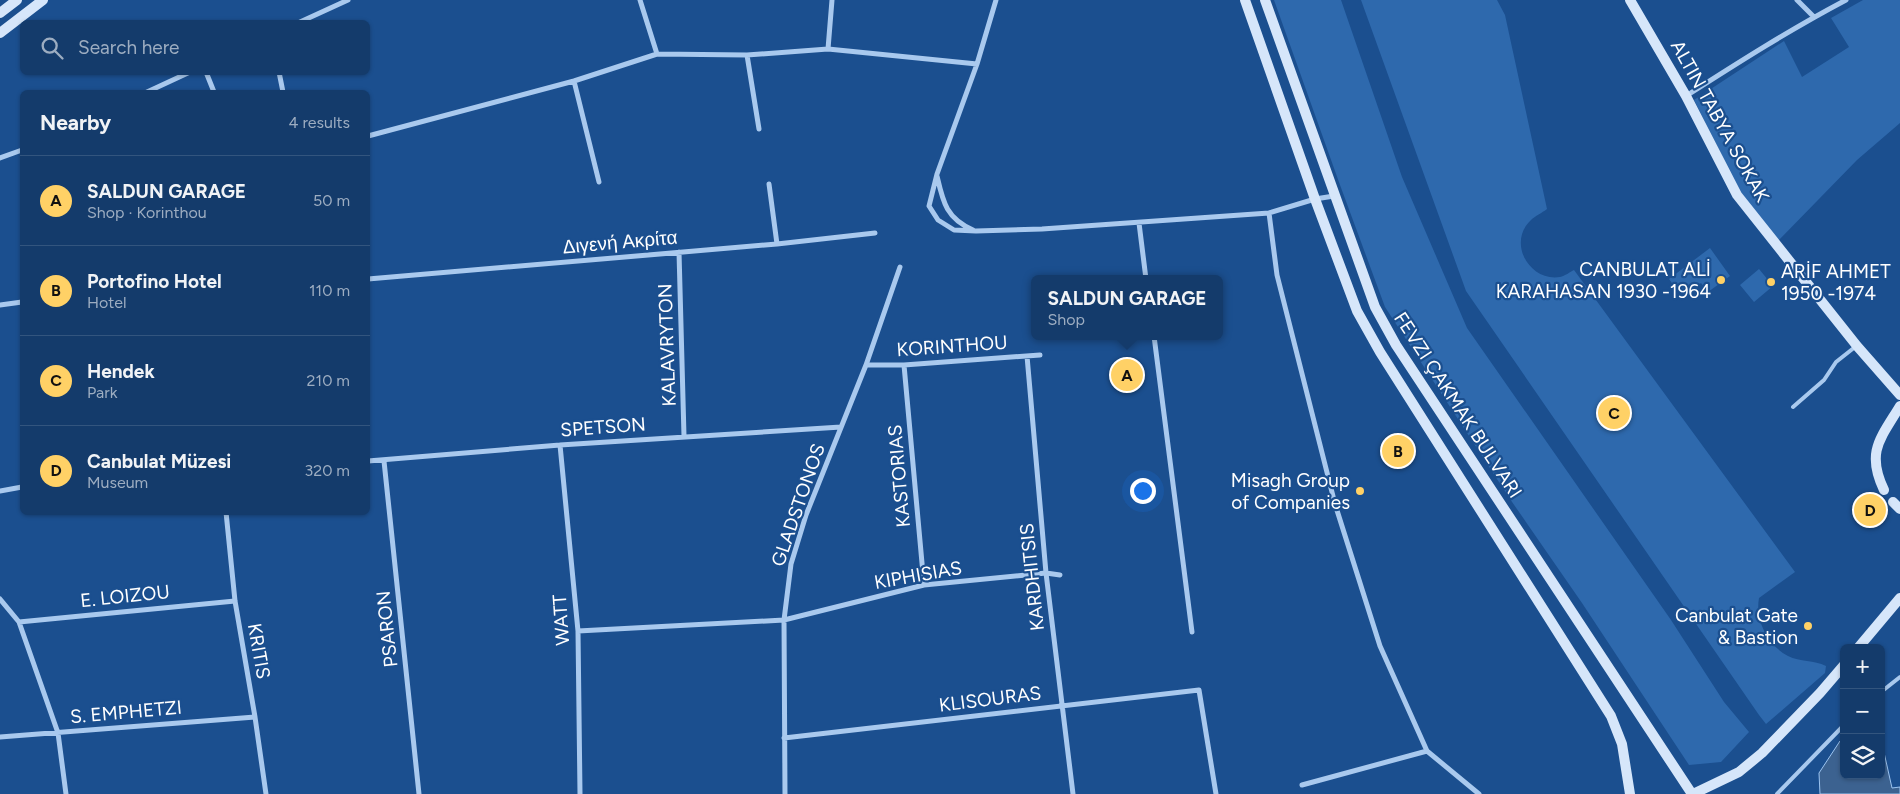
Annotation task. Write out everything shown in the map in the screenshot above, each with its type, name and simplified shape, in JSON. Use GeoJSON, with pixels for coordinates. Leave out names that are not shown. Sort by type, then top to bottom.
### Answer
{"type":"FeatureCollection","features":[{"type":"Feature","properties":{"kind":"main road"},"geometry":{"type":"LineString","coordinates":[[0,13],[17,0]]}},
{"type":"Feature","properties":{"kind":"main road"},"geometry":{"type":"LineString","coordinates":[[0,33],[43,0]]}},
{"type":"Feature","properties":{"kind":"main road"},"geometry":{"type":"LineString","coordinates":[[1245,0],[1315,199],[1357,311],[1380,352],[1610,716],[1622,744],[1630,794]]}},
{"type":"Feature","properties":{"kind":"main road"},"geometry":{"type":"LineString","coordinates":[[1265,0],[1375,307],[1396,346],[1693,794],[1739,772],[1762,752],[1820,693],[1840,670]]}},
{"type":"Feature","properties":{"kind":"main road"},"geometry":{"type":"LineString","coordinates":[[1630,0],[1686,96],[1737,195],[1857,346],[1900,395]]}},
{"type":"Feature","properties":{"kind":"main road"},"geometry":{"type":"LineString","coordinates":[[1884,490],[1875,460],[1876,451],[1878,442],[1900,406]]}},
{"type":"Feature","properties":{"kind":"main road"},"geometry":{"type":"LineString","coordinates":[[1861,644],[1900,598]]}},
{"type":"Feature","properties":{"kind":"street"},"geometry":{"type":"LineString","coordinates":[[304,20],[348,0]]}},
{"type":"Feature","properties":{"kind":"street"},"geometry":{"type":"LineString","coordinates":[[640,0],[657,54]]}},
{"type":"Feature","properties":{"kind":"street"},"geometry":{"type":"LineString","coordinates":[[828,50],[832,0]]}},
{"type":"Feature","properties":{"kind":"street"},"geometry":{"type":"LineString","coordinates":[[996,0],[977,64],[937,174],[929,206],[938,220],[954,230],[1042,229],[1269,213],[1315,199],[1334,196]]}},
{"type":"Feature","properties":{"kind":"street"},"geometry":{"type":"LineString","coordinates":[[1797,0],[1814,17]]}},
{"type":"Feature","properties":{"kind":"street"},"geometry":{"type":"LineString","coordinates":[[1686,96],[1814,17],[1846,0]]}},
{"type":"Feature","properties":{"kind":"street"},"geometry":{"type":"LineString","coordinates":[[370,135],[574,81],[657,54],[747,54],[828,50],[977,64]]}},
{"type":"Feature","properties":{"kind":"street"},"geometry":{"type":"LineString","coordinates":[[747,54],[759,129]]}},
{"type":"Feature","properties":{"kind":"street"},"geometry":{"type":"LineString","coordinates":[[152,90],[184,75]]}},
{"type":"Feature","properties":{"kind":"street"},"geometry":{"type":"LineString","coordinates":[[207,75],[213,90]]}},
{"type":"Feature","properties":{"kind":"street"},"geometry":{"type":"LineString","coordinates":[[280,75],[283,90]]}},
{"type":"Feature","properties":{"kind":"street"},"geometry":{"type":"LineString","coordinates":[[574,81],[599,182]]}},
{"type":"Feature","properties":{"kind":"street"},"geometry":{"type":"LineString","coordinates":[[0,158],[20,151]]}},
{"type":"Feature","properties":{"kind":"street"},"geometry":{"type":"LineString","coordinates":[[937,174],[942,199],[947,210],[964,226],[976,231]]}},
{"type":"Feature","properties":{"kind":"street"},"geometry":{"type":"LineString","coordinates":[[769,184],[777,244]]}},
{"type":"Feature","properties":{"kind":"street"},"geometry":{"type":"LineString","coordinates":[[1269,213],[1277,275],[1335,504],[1380,646],[1427,751],[1479,794]]}},
{"type":"Feature","properties":{"kind":"street"},"geometry":{"type":"LineString","coordinates":[[1139,223],[1146,275]]}},
{"type":"Feature","properties":{"kind":"street","name":"Διγενή Ακρίτα"},"geometry":{"type":"LineString","coordinates":[[370,279],[777,244],[875,233]]}},
{"type":"Feature","properties":{"kind":"street","name":"KALAVRYTON"},"geometry":{"type":"LineString","coordinates":[[678,252],[684,436]]}},
{"type":"Feature","properties":{"kind":"street","name":"GLADSTONOS"},"geometry":{"type":"LineString","coordinates":[[785,794],[784,620],[791,564],[806,515],[866,365],[900,267]]}},
{"type":"Feature","properties":{"kind":"street"},"geometry":{"type":"LineString","coordinates":[[0,305],[20,302]]}},
{"type":"Feature","properties":{"kind":"street"},"geometry":{"type":"LineString","coordinates":[[1155,340],[1192,632]]}},
{"type":"Feature","properties":{"kind":"street","name":"KORINTHOU"},"geometry":{"type":"LineString","coordinates":[[866,365],[904,365],[1040,355]]}},
{"type":"Feature","properties":{"kind":"street","name":"KARDHITSIS"},"geometry":{"type":"LineString","coordinates":[[1027,356],[1046,574],[1073,794]]}},
{"type":"Feature","properties":{"kind":"street","name":"KASTORIAS"},"geometry":{"type":"LineString","coordinates":[[904,365],[924,585]]}},
{"type":"Feature","properties":{"kind":"street","name":"SPETSON"},"geometry":{"type":"LineString","coordinates":[[370,461],[684,436],[840,427]]}},
{"type":"Feature","properties":{"kind":"street","name":"WATT"},"geometry":{"type":"LineString","coordinates":[[560,445],[578,631],[580,794]]}},
{"type":"Feature","properties":{"kind":"street","name":"PSARON"},"geometry":{"type":"LineString","coordinates":[[384,461],[419,794]]}},
{"type":"Feature","properties":{"kind":"street"},"geometry":{"type":"LineString","coordinates":[[0,491],[20,487]]}},
{"type":"Feature","properties":{"kind":"street","name":"KRITIS"},"geometry":{"type":"LineString","coordinates":[[226,515],[235,601],[266,794]]}},
{"type":"Feature","properties":{"kind":"street","name":"KIPHISIAS"},"geometry":{"type":"LineString","coordinates":[[578,631],[784,620],[924,585],[1046,574],[1060,575]]}},
{"type":"Feature","properties":{"kind":"street"},"geometry":{"type":"LineString","coordinates":[[0,599],[19,622],[58,733],[66,794]]}},
{"type":"Feature","properties":{"kind":"street","name":"E. LOIZOU"},"geometry":{"type":"LineString","coordinates":[[19,622],[235,601]]}},
{"type":"Feature","properties":{"kind":"street","name":"KLISOURAS"},"geometry":{"type":"LineString","coordinates":[[784,738],[1199,690],[1216,794]]}},
{"type":"Feature","properties":{"kind":"street","name":"S. EMPHETZI"},"geometry":{"type":"LineString","coordinates":[[0,737],[255,717]]}},
{"type":"Feature","properties":{"kind":"street"},"geometry":{"type":"LineString","coordinates":[[1302,786],[1427,751]]}},
{"type":"Feature","properties":{"kind":"lane"},"geometry":{"type":"LineString","coordinates":[[1793,407],[1824,380],[1836,362],[1857,346]]}},
{"type":"Feature","properties":{"kind":"lane"},"geometry":{"type":"LineString","coordinates":[[1885,689],[1900,677]]}},
{"type":"Feature","properties":{"kind":"lane"},"geometry":{"type":"LineString","coordinates":[[1777,794],[1840,729]]}},
{"type":"Feature","properties":{"kind":"shaded area"},"geometry":{"type":"Polygon","coordinates":[[[1274,0],[1341,0],[1402,177],[1467,328],[1671,620],[1724,702],[1749,732],[1721,762],[1689,765],[1582,603],[1510,499],[1385,307],[1274,0]]]}},
{"type":"Feature","properties":{"kind":"shaded area"},"geometry":{"type":"Polygon","coordinates":[[[1361,0],[1497,0],[1505,15],[1547,209],[1533,219],[1524,229],[1521,249],[1525,259],[1539,273],[1549,277],[1560,277],[1574,270],[1795,572],[1759,598],[1758,606],[1761,623],[1769,639],[1781,651],[1793,658],[1826,666],[1825,673],[1766,724],[1466,291],[1361,0]]]}},
{"type":"Feature","properties":{"kind":"shaded area"},"geometry":{"type":"Polygon","coordinates":[[[1863,0],[1900,0],[1900,123],[1857,160],[1778,241],[1741,194],[1694,100],[1784,41],[1802,77],[1849,47],[1831,18],[1863,0]]]}},
{"type":"Feature","properties":{"kind":"shaded area"},"geometry":{"type":"Polygon","coordinates":[[[1710,248],[1730,276],[1708,292],[1701,283],[1682,297],[1669,279],[1710,248]]]}},
{"type":"Feature","properties":{"kind":"shaded area"},"geometry":{"type":"Polygon","coordinates":[[[1759,269],[1773,286],[1754,302],[1740,285],[1759,269]]]}},
{"type":"Feature","properties":{"kind":"shaded area"},"geometry":{"type":"Polygon","coordinates":[[[1840,741],[1840,779],[1885,779],[1885,757],[1892,788],[1900,787],[1900,794],[1820,794],[1819,773],[1840,741]]]}},
{"type":"Feature","properties":{"kind":"place","name":"CANBULAT ALİ KARAHASAN 1930 -1964"},"geometry":{"type":"Point","coordinates":[1721,280]}},
{"type":"Feature","properties":{"kind":"place","name":"ARİF AHMET 1950 -1974"},"geometry":{"type":"Point","coordinates":[1771,282]}},
{"type":"Feature","properties":{"kind":"place","name":"SALDUN GARAGE"},"geometry":{"type":"Point","coordinates":[1127,375]}},
{"type":"Feature","properties":{"kind":"place","name":"Hendek"},"geometry":{"type":"Point","coordinates":[1614,413]}},
{"type":"Feature","properties":{"kind":"place","name":"Portofino Hotel"},"geometry":{"type":"Point","coordinates":[1398,451]}},
{"type":"Feature","properties":{"kind":"place","name":"Misagh Group of Companies"},"geometry":{"type":"Point","coordinates":[1360,491]}},
{"type":"Feature","properties":{"kind":"place","name":"Canbulat Müzesi"},"geometry":{"type":"Point","coordinates":[1870,510]}},
{"type":"Feature","properties":{"kind":"place","name":"Canbulat Gate & Bastion"},"geometry":{"type":"Point","coordinates":[1808,626]}}]}
